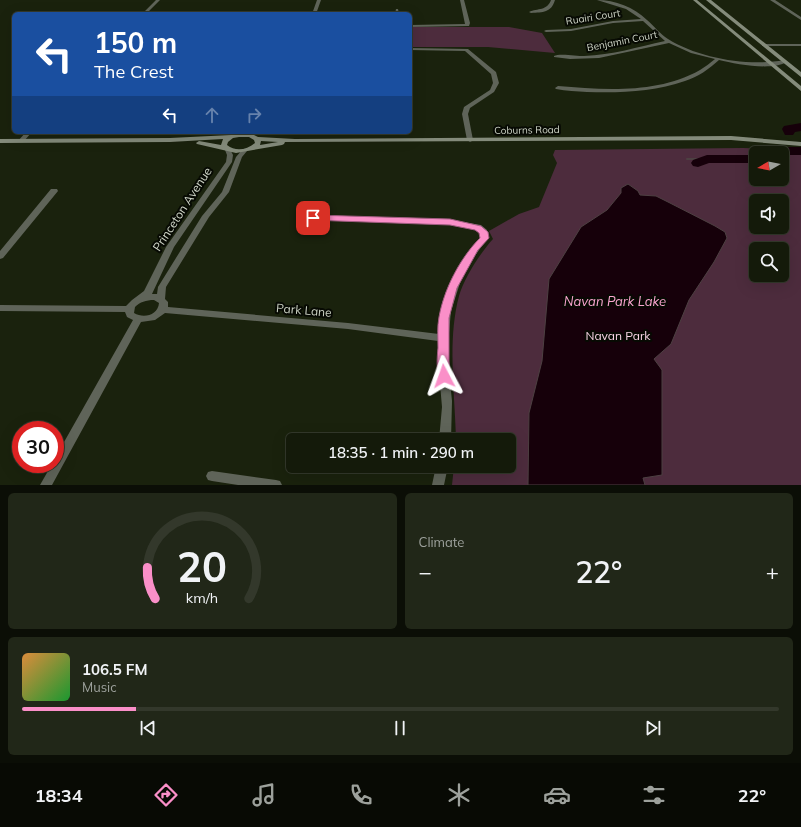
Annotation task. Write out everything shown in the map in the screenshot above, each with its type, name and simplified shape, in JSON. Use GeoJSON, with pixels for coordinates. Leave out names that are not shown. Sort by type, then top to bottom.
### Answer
{"type":"FeatureCollection","features":[{"type":"Feature","properties":{"kind":"street"},"geometry":{"type":"LineString","coordinates":[[146,12],[158,0]]}},
{"type":"Feature","properties":{"kind":"street"},"geometry":{"type":"LineString","coordinates":[[315,12],[320,0]]}},
{"type":"Feature","properties":{"kind":"street"},"geometry":{"type":"LineString","coordinates":[[412,26],[467,25],[468,23],[462,0]]}},
{"type":"Feature","properties":{"kind":"street"},"geometry":{"type":"LineString","coordinates":[[530,12],[545,10],[551,6],[553,0]]}},
{"type":"Feature","properties":{"kind":"street"},"geometry":{"type":"LineString","coordinates":[[598,0],[615,1],[630,9],[668,42],[694,53],[718,59],[749,63],[784,62]]}},
{"type":"Feature","properties":{"kind":"street"},"geometry":{"type":"LineString","coordinates":[[695,0],[801,87]]}},
{"type":"Feature","properties":{"kind":"street"},"geometry":{"type":"LineString","coordinates":[[708,0],[801,76]]}},
{"type":"Feature","properties":{"kind":"street"},"geometry":{"type":"LineString","coordinates":[[772,0],[801,19]]}},
{"type":"Feature","properties":{"kind":"street"},"geometry":{"type":"LineString","coordinates":[[714,16],[728,16]]}},
{"type":"Feature","properties":{"kind":"street","name":"Ruairi Court"},"geometry":{"type":"LineString","coordinates":[[546,31],[571,30],[613,22],[644,20]]}},
{"type":"Feature","properties":{"kind":"street","name":"Benjamin Court"},"geometry":{"type":"LineString","coordinates":[[556,56],[581,58],[602,56],[668,42]]}},
{"type":"Feature","properties":{"kind":"street"},"geometry":{"type":"LineString","coordinates":[[764,45],[801,45]]}},
{"type":"Feature","properties":{"kind":"street"},"geometry":{"type":"LineString","coordinates":[[412,49],[466,50],[494,73],[496,83],[492,91],[467,107],[465,114],[470,140]]}},
{"type":"Feature","properties":{"kind":"street"},"geometry":{"type":"LineString","coordinates":[[558,88],[621,91],[675,83],[702,72],[718,59]]}},
{"type":"Feature","properties":{"kind":"street"},"geometry":{"type":"LineString","coordinates":[[801,76],[791,77],[801,87]]}},
{"type":"Feature","properties":{"kind":"street"},"geometry":{"type":"LineString","coordinates":[[21,141],[27,134]]}},
{"type":"Feature","properties":{"kind":"street"},"geometry":{"type":"LineString","coordinates":[[0,141],[170,140],[235,135]]}},
{"type":"Feature","properties":{"kind":"street"},"geometry":{"type":"LineString","coordinates":[[227,149],[224,144],[235,135]]}},
{"type":"Feature","properties":{"kind":"street","name":"Coburns Road"},"geometry":{"type":"LineString","coordinates":[[235,135],[294,141],[688,138],[801,140]]}},
{"type":"Feature","properties":{"kind":"street"},"geometry":{"type":"LineString","coordinates":[[248,150],[258,144],[255,136]]}},
{"type":"Feature","properties":{"kind":"street"},"geometry":{"type":"LineString","coordinates":[[170,140],[198,143],[227,149]]}},
{"type":"Feature","properties":{"kind":"street","name":"Coburns Road"},"geometry":{"type":"LineString","coordinates":[[760,140],[801,144]]}},
{"type":"Feature","properties":{"kind":"street","name":"Coburns Road"},"geometry":{"type":"LineString","coordinates":[[227,149],[248,150],[294,141]]}},
{"type":"Feature","properties":{"kind":"street","name":"Princeton Avenue"},"geometry":{"type":"LineString","coordinates":[[129,309],[148,293],[170,247],[229,162],[230,155],[227,149]]}},
{"type":"Feature","properties":{"kind":"street","name":"Princeton Avenue"},"geometry":{"type":"LineString","coordinates":[[161,299],[162,287],[206,216],[225,192],[239,157],[248,150]]}},
{"type":"Feature","properties":{"kind":"street"},"geometry":{"type":"LineString","coordinates":[[0,256],[54,191]]}},
{"type":"Feature","properties":{"kind":"street"},"geometry":{"type":"LineString","coordinates":[[313,218],[450,222],[478,228],[484,232],[484,238],[474,249],[452,288],[444,318],[443,361],[447,405],[445,433]]}},
{"type":"Feature","properties":{"kind":"street"},"geometry":{"type":"LineString","coordinates":[[0,308],[129,309],[130,315],[138,320],[150,318],[162,310],[164,306],[161,299],[150,297],[138,300]]}},
{"type":"Feature","properties":{"kind":"street","name":"Park Lane"},"geometry":{"type":"LineString","coordinates":[[162,310],[348,326],[443,338]]}},
{"type":"Feature","properties":{"kind":"street"},"geometry":{"type":"LineString","coordinates":[[46,485],[138,320]]}},
{"type":"Feature","properties":{"kind":"street"},"geometry":{"type":"LineString","coordinates":[[438,485],[441,473]]}},
{"type":"Feature","properties":{"kind":"street"},"geometry":{"type":"LineString","coordinates":[[212,476],[276,485]]}},
{"type":"Feature","properties":{"kind":"green space"},"geometry":{"type":"Polygon","coordinates":[[[412,27],[509,27],[542,33],[555,53],[488,47],[412,47],[412,27]]]}},
{"type":"Feature","properties":{"kind":"green space","name":"Navan Park"},"geometry":{"type":"Polygon","coordinates":[[[749,148],[749,186],[789,186],[789,150],[801,150],[801,485],[452,485],[453,473],[516,473],[516,433],[456,433],[453,368],[453,331],[455,313],[461,289],[469,273],[478,258],[493,239],[489,231],[519,214],[539,207],[557,163],[553,155],[555,150],[749,148]]]}},
{"type":"Feature","properties":{"kind":"water","name":"Navan Park Lake"},"geometry":{"type":"Polygon","coordinates":[[[628,184],[638,191],[640,195],[656,196],[715,226],[725,232],[727,238],[714,262],[689,300],[671,344],[654,359],[662,370],[662,475],[643,478],[645,485],[528,485],[529,413],[542,361],[549,279],[581,227],[607,210],[621,193],[621,188],[628,184]]]}},
{"type":"Feature","properties":{"kind":"waterway"},"geometry":{"type":"LineString","coordinates":[[789,132],[788,129],[801,127]]}},
{"type":"Feature","properties":{"kind":"waterway"},"geometry":{"type":"LineString","coordinates":[[789,151],[801,151]]}},
{"type":"Feature","properties":{"kind":"waterway"},"geometry":{"type":"LineString","coordinates":[[687,159],[707,159]]}},
{"type":"Feature","properties":{"kind":"waterway"},"geometry":{"type":"LineString","coordinates":[[698,163],[707,159],[749,159]]}},
{"type":"Feature","properties":{"kind":"route"},"geometry":{"type":"LineString","coordinates":[[313,218],[450,222],[478,228],[484,232],[484,238],[474,249],[452,288],[444,318],[444,376]]}}]}
